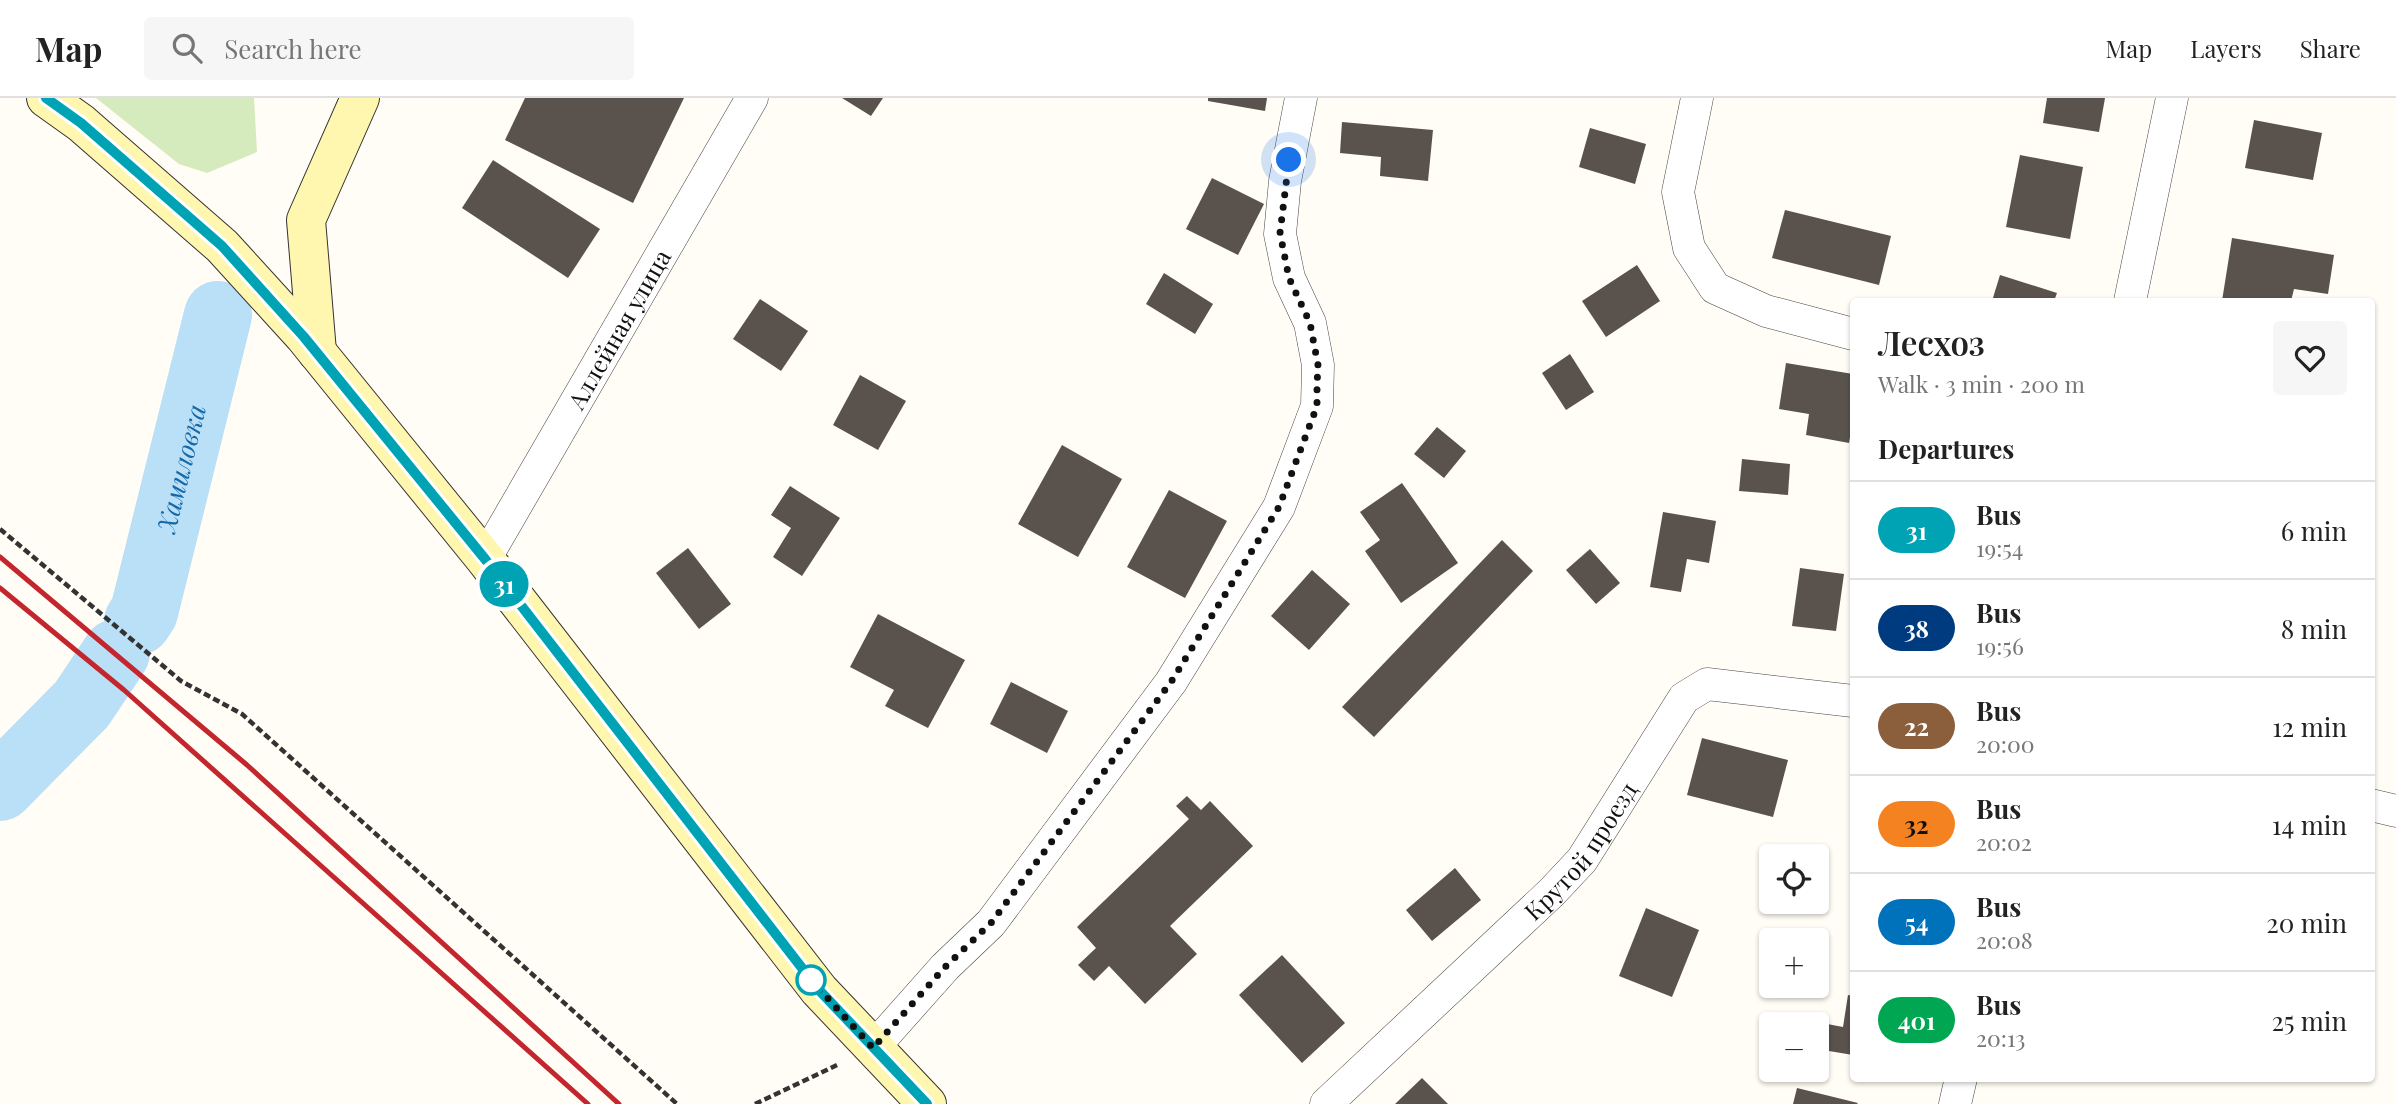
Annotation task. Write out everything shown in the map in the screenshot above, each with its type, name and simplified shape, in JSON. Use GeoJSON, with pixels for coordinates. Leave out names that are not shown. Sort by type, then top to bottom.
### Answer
{"type":"FeatureCollection","features":[{"type":"Feature","properties":{"kind":"main road"},"geometry":{"type":"LineString","coordinates":[[46,98],[81,123],[222,246],[311,344],[485,559],[819,990],[927,1104]]}},
{"type":"Feature","properties":{"kind":"main road"},"geometry":{"type":"LineString","coordinates":[[311,344],[306,220],[359,98]]}},
{"type":"Feature","properties":{"kind":"street","name":"Аллейная улица"},"geometry":{"type":"LineString","coordinates":[[485,559],[752,98]]}},
{"type":"Feature","properties":{"kind":"street"},"geometry":{"type":"LineString","coordinates":[[873,1048],[945,967],[991,923],[1171,682],[1279,507],[1317,406],[1318,365],[1310,323],[1289,278],[1280,233],[1285,181],[1301,98]]}},
{"type":"Feature","properties":{"kind":"street"},"geometry":{"type":"LineString","coordinates":[[1697,98],[1678,192],[1689,248],[1715,288],[1766,311],[1850,333]]}},
{"type":"Feature","properties":{"kind":"street"},"geometry":{"type":"LineString","coordinates":[[2131,298],[2172,98]]}},
{"type":"Feature","properties":{"kind":"street","name":"Крутой проезд"},"geometry":{"type":"LineString","coordinates":[[1326,1104],[1582,860],[1684,698],[1707,684],[1850,701]]}},
{"type":"Feature","properties":{"kind":"street"},"geometry":{"type":"LineString","coordinates":[[2375,807],[2396,811]]}},
{"type":"Feature","properties":{"kind":"street"},"geometry":{"type":"LineString","coordinates":[[1955,1104],[1960,1082]]}},
{"type":"Feature","properties":{"kind":"path"},"geometry":{"type":"LineString","coordinates":[[0,530],[181,681],[242,714],[677,1104]]}},
{"type":"Feature","properties":{"kind":"path"},"geometry":{"type":"LineString","coordinates":[[755,1104],[873,1048]]}},
{"type":"Feature","properties":{"kind":"green space"},"geometry":{"type":"Polygon","coordinates":[[[96,98],[254,98],[257,152],[207,173],[179,164],[96,98]]]}},
{"type":"Feature","properties":{"kind":"building"},"geometry":{"type":"Polygon","coordinates":[[[525,98],[684,98],[633,203],[505,140],[525,98]]]}},
{"type":"Feature","properties":{"kind":"building"},"geometry":{"type":"Polygon","coordinates":[[[842,98],[883,98],[871,116],[842,98]]]}},
{"type":"Feature","properties":{"kind":"building"},"geometry":{"type":"Polygon","coordinates":[[[1208,98],[1267,98],[1265,111],[1208,101],[1208,98]]]}},
{"type":"Feature","properties":{"kind":"building"},"geometry":{"type":"Polygon","coordinates":[[[2047,98],[2105,98],[2099,132],[2043,123],[2047,98]]]}},
{"type":"Feature","properties":{"kind":"building"},"geometry":{"type":"Polygon","coordinates":[[[2254,120],[2322,133],[2313,180],[2245,168],[2254,120]]]}},
{"type":"Feature","properties":{"kind":"building"},"geometry":{"type":"Polygon","coordinates":[[[1342,122],[1433,130],[1428,181],[1380,176],[1381,157],[1340,153],[1342,122]]]}},
{"type":"Feature","properties":{"kind":"building"},"geometry":{"type":"Polygon","coordinates":[[[1590,128],[1646,144],[1635,184],[1579,167],[1590,128]]]}},
{"type":"Feature","properties":{"kind":"building"},"geometry":{"type":"Polygon","coordinates":[[[2020,155],[2083,167],[2070,239],[2006,227],[2020,155]]]}},
{"type":"Feature","properties":{"kind":"building"},"geometry":{"type":"Polygon","coordinates":[[[493,160],[600,229],[568,278],[462,208],[493,160]]]}},
{"type":"Feature","properties":{"kind":"building"},"geometry":{"type":"Polygon","coordinates":[[[1212,178],[1264,204],[1238,255],[1186,229],[1212,178]]]}},
{"type":"Feature","properties":{"kind":"building"},"geometry":{"type":"Polygon","coordinates":[[[1785,210],[1891,236],[1879,285],[1772,258],[1785,210]]]}},
{"type":"Feature","properties":{"kind":"building"},"geometry":{"type":"Polygon","coordinates":[[[2232,238],[2334,255],[2328,294],[2294,289],[2292,298],[2222,298],[2232,238]]]}},
{"type":"Feature","properties":{"kind":"building"},"geometry":{"type":"Polygon","coordinates":[[[1637,265],[1660,301],[1606,337],[1582,301],[1637,265]]]}},
{"type":"Feature","properties":{"kind":"building"},"geometry":{"type":"Polygon","coordinates":[[[1164,273],[1213,304],[1195,334],[1146,304],[1164,273]]]}},
{"type":"Feature","properties":{"kind":"building"},"geometry":{"type":"Polygon","coordinates":[[[2000,275],[2057,293],[2055,298],[1993,298],[2000,275]]]}},
{"type":"Feature","properties":{"kind":"building"},"geometry":{"type":"Polygon","coordinates":[[[760,299],[808,331],[781,371],[733,339],[760,299]]]}},
{"type":"Feature","properties":{"kind":"building"},"geometry":{"type":"Polygon","coordinates":[[[1570,354],[1594,392],[1566,410],[1542,373],[1570,354]]]}},
{"type":"Feature","properties":{"kind":"building"},"geometry":{"type":"Polygon","coordinates":[[[1786,363],[1850,374],[1849,443],[1806,435],[1809,414],[1779,409],[1786,363]]]}},
{"type":"Feature","properties":{"kind":"building"},"geometry":{"type":"Polygon","coordinates":[[[860,375],[906,401],[878,450],[833,425],[860,375]]]}},
{"type":"Feature","properties":{"kind":"building"},"geometry":{"type":"Polygon","coordinates":[[[1437,427],[1466,451],[1444,478],[1414,454],[1437,427]]]}},
{"type":"Feature","properties":{"kind":"building"},"geometry":{"type":"Polygon","coordinates":[[[1062,445],[1122,479],[1078,557],[1018,524],[1062,445]]]}},
{"type":"Feature","properties":{"kind":"building"},"geometry":{"type":"Polygon","coordinates":[[[1742,459],[1790,464],[1788,495],[1739,491],[1742,459]]]}},
{"type":"Feature","properties":{"kind":"building"},"geometry":{"type":"Polygon","coordinates":[[[1402,483],[1458,563],[1401,603],[1365,551],[1380,540],[1360,512],[1402,483]]]}},
{"type":"Feature","properties":{"kind":"building"},"geometry":{"type":"Polygon","coordinates":[[[790,486],[840,518],[802,576],[773,557],[791,528],[771,515],[790,486]]]}},
{"type":"Feature","properties":{"kind":"building"},"geometry":{"type":"Polygon","coordinates":[[[1169,490],[1227,521],[1185,598],[1127,567],[1169,490]]]}},
{"type":"Feature","properties":{"kind":"building"},"geometry":{"type":"Polygon","coordinates":[[[1663,512],[1716,521],[1709,563],[1687,559],[1681,592],[1650,587],[1663,512]]]}},
{"type":"Feature","properties":{"kind":"building"},"geometry":{"type":"Polygon","coordinates":[[[1502,540],[1533,571],[1374,737],[1342,707],[1502,540]]]}},
{"type":"Feature","properties":{"kind":"building"},"geometry":{"type":"Polygon","coordinates":[[[688,548],[731,604],[699,629],[656,573],[688,548]]]}},
{"type":"Feature","properties":{"kind":"building"},"geometry":{"type":"Polygon","coordinates":[[[1590,549],[1620,583],[1596,604],[1566,570],[1590,549]]]}},
{"type":"Feature","properties":{"kind":"building"},"geometry":{"type":"Polygon","coordinates":[[[1800,568],[1844,574],[1836,631],[1792,626],[1800,568]]]}},
{"type":"Feature","properties":{"kind":"building"},"geometry":{"type":"Polygon","coordinates":[[[1312,570],[1350,604],[1309,650],[1271,616],[1312,570]]]}},
{"type":"Feature","properties":{"kind":"building"},"geometry":{"type":"Polygon","coordinates":[[[878,614],[965,660],[928,728],[885,706],[894,690],[850,667],[878,614]]]}},
{"type":"Feature","properties":{"kind":"building"},"geometry":{"type":"Polygon","coordinates":[[[1011,682],[1068,711],[1047,753],[990,724],[1011,682]]]}},
{"type":"Feature","properties":{"kind":"building"},"geometry":{"type":"Polygon","coordinates":[[[1702,738],[1788,760],[1773,817],[1687,795],[1702,738]]]}},
{"type":"Feature","properties":{"kind":"building"},"geometry":{"type":"Polygon","coordinates":[[[1187,796],[1201,810],[1210,801],[1253,846],[1170,926],[1197,954],[1145,1004],[1109,966],[1094,981],[1078,965],[1096,948],[1077,927],[1189,819],[1176,806],[1187,796]]]}},
{"type":"Feature","properties":{"kind":"building"},"geometry":{"type":"Polygon","coordinates":[[[1455,868],[1481,900],[1432,941],[1406,910],[1455,868]]]}},
{"type":"Feature","properties":{"kind":"building"},"geometry":{"type":"Polygon","coordinates":[[[1646,908],[1699,930],[1672,997],[1619,976],[1646,908]]]}},
{"type":"Feature","properties":{"kind":"building"},"geometry":{"type":"Polygon","coordinates":[[[1282,955],[1345,1023],[1302,1063],[1239,995],[1282,955]]]}},
{"type":"Feature","properties":{"kind":"building"},"geometry":{"type":"Polygon","coordinates":[[[1850,995],[1850,1054],[1829,1051],[1829,1024],[1843,1027],[1850,995]]]}},
{"type":"Feature","properties":{"kind":"building"},"geometry":{"type":"Polygon","coordinates":[[[1422,1078],[1448,1104],[1395,1104],[1422,1078]]]}},
{"type":"Feature","properties":{"kind":"building"},"geometry":{"type":"Polygon","coordinates":[[[1797,1088],[1858,1103],[1793,1104],[1797,1088]]]}},
{"type":"Feature","properties":{"kind":"waterway","name":"Хамиловка"},"geometry":{"type":"LineString","coordinates":[[138,621],[144,612],[218,315]]}},
{"type":"Feature","properties":{"kind":"waterway","name":"Хамиловка"},"geometry":{"type":"LineString","coordinates":[[0,787],[82,704],[116,653]]}},
{"type":"Feature","properties":{"kind":"railway"},"geometry":{"type":"LineString","coordinates":[[0,557],[247,765],[619,1104]]}},
{"type":"Feature","properties":{"kind":"railway"},"geometry":{"type":"LineString","coordinates":[[0,588],[124,690],[588,1104]]}},
{"type":"Feature","properties":{"kind":"bus line","name":"31"},"geometry":{"type":"LineString","coordinates":[[46,98],[81,123],[222,246],[304,337],[485,559],[819,990],[927,1104]]}},
{"type":"Feature","properties":{"kind":"route"},"geometry":{"type":"LineString","coordinates":[[811,980],[873,1048],[945,967],[991,923],[1171,682],[1279,507],[1317,406],[1318,365],[1310,323],[1289,278],[1280,233],[1289,160]]}}]}
